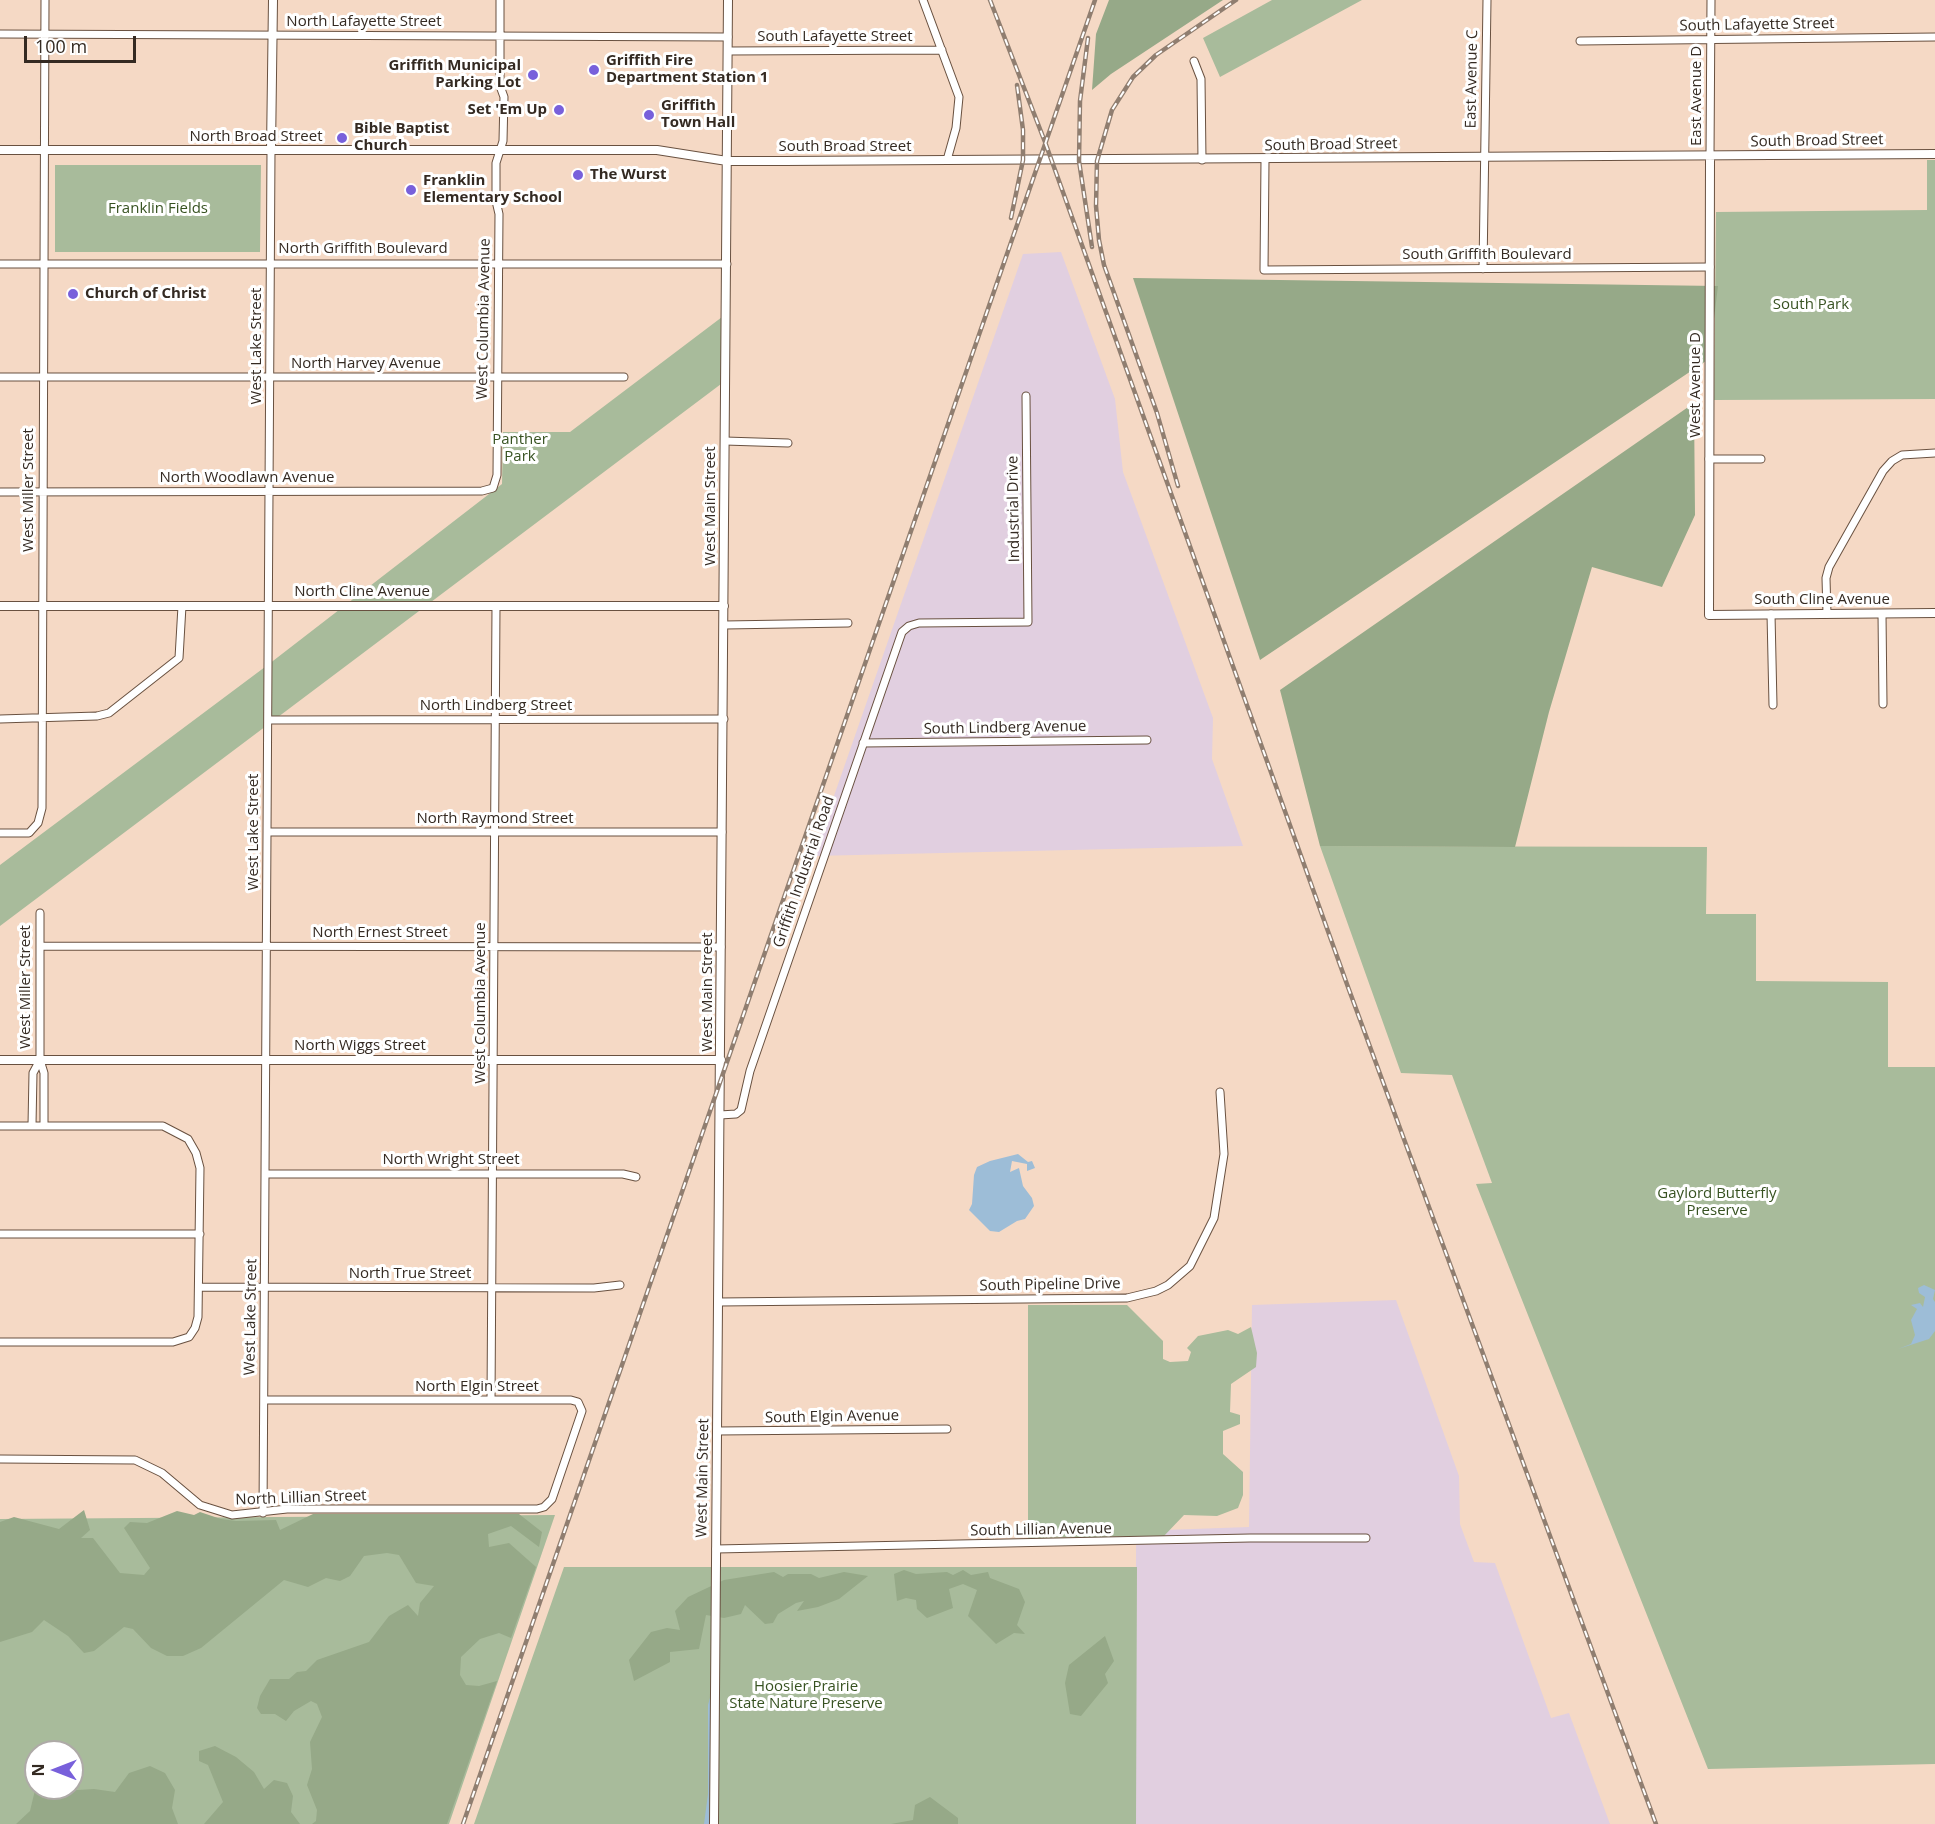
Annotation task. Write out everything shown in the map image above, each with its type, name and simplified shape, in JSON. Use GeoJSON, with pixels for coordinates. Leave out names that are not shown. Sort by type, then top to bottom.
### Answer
{"type":"FeatureCollection","features":[{"type":"Feature","properties":{"kind":"street","name":"West Miller Street"},"geometry":{"type":"LineString","coordinates":[[0,833],[29,833],[35,828],[42,808],[45,0]]}},
{"type":"Feature","properties":{"kind":"street"},"geometry":{"type":"LineString","coordinates":[[271,150],[273,0]]}},
{"type":"Feature","properties":{"kind":"street","name":"West Columbia Avenue"},"geometry":{"type":"LineString","coordinates":[[493,488],[497,475],[496,163],[503,141],[500,0]]}},
{"type":"Feature","properties":{"kind":"street","name":"West Main Street"},"geometry":{"type":"LineString","coordinates":[[714,1824],[728,0]]}},
{"type":"Feature","properties":{"kind":"street"},"geometry":{"type":"LineString","coordinates":[[923,0],[959,98],[956,128],[947,160]]}},
{"type":"Feature","properties":{"kind":"street","name":"East Avenue C"},"geometry":{"type":"LineString","coordinates":[[1483,269],[1487,0]]}},
{"type":"Feature","properties":{"kind":"street","name":"East Avenue D"},"geometry":{"type":"LineString","coordinates":[[1710,156],[1711,0]]}},
{"type":"Feature","properties":{"kind":"street","name":"North Lafayette Street"},"geometry":{"type":"LineString","coordinates":[[0,34],[728,37]]}},
{"type":"Feature","properties":{"kind":"street","name":"South Lafayette Street"},"geometry":{"type":"LineString","coordinates":[[1580,41],[1935,37]]}},
{"type":"Feature","properties":{"kind":"street","name":"South Lafayette Street"},"geometry":{"type":"LineString","coordinates":[[728,51],[942,50]]}},
{"type":"Feature","properties":{"kind":"street"},"geometry":{"type":"LineString","coordinates":[[1194,61],[1201,79],[1202,160]]}},
{"type":"Feature","properties":{"kind":"street","name":"North Broad Street"},"geometry":{"type":"LineString","coordinates":[[0,150],[657,150],[727,161]]}},
{"type":"Feature","properties":{"kind":"street","name":"West Lake Street"},"geometry":{"type":"LineString","coordinates":[[263,1513],[271,150]]}},
{"type":"Feature","properties":{"kind":"street","name":"South Broad Street"},"geometry":{"type":"LineString","coordinates":[[727,161],[1265,160],[1935,154]]}},
{"type":"Feature","properties":{"kind":"street","name":"West Avenue D"},"geometry":{"type":"LineString","coordinates":[[1708,615],[1710,156]]}},
{"type":"Feature","properties":{"kind":"street","name":"South Griffith Boulevard"},"geometry":{"type":"LineString","coordinates":[[1265,160],[1264,270],[1710,267]]}},
{"type":"Feature","properties":{"kind":"street","name":"North Griffith Boulevard"},"geometry":{"type":"LineString","coordinates":[[0,264],[271,262],[726,264]]}},
{"type":"Feature","properties":{"kind":"street","name":"North Harvey Avenue"},"geometry":{"type":"LineString","coordinates":[[0,377],[624,377]]}},
{"type":"Feature","properties":{"kind":"street","name":"Industrial Drive"},"geometry":{"type":"LineString","coordinates":[[909,626],[919,622],[1028,622],[1026,396]]}},
{"type":"Feature","properties":{"kind":"street"},"geometry":{"type":"LineString","coordinates":[[725,441],[788,443]]}},
{"type":"Feature","properties":{"kind":"street"},"geometry":{"type":"LineString","coordinates":[[1827,614],[1828,570],[1883,471],[1892,461],[1902,455],[1935,453]]}},
{"type":"Feature","properties":{"kind":"street"},"geometry":{"type":"LineString","coordinates":[[1709,459],[1761,459]]}},
{"type":"Feature","properties":{"kind":"street","name":"North Woodlawn Avenue"},"geometry":{"type":"LineString","coordinates":[[0,492],[482,491],[493,488]]}},
{"type":"Feature","properties":{"kind":"street","name":"North Cline Avenue"},"geometry":{"type":"LineString","coordinates":[[0,606],[724,606]]}},
{"type":"Feature","properties":{"kind":"street"},"geometry":{"type":"LineString","coordinates":[[0,719],[105,715],[173,665],[182,651],[182,606]]}},
{"type":"Feature","properties":{"kind":"street","name":"West Columbia Avenue"},"geometry":{"type":"LineString","coordinates":[[491,1400],[496,606]]}},
{"type":"Feature","properties":{"kind":"street","name":"South Cline Avenue"},"geometry":{"type":"LineString","coordinates":[[1708,615],[1935,613]]}},
{"type":"Feature","properties":{"kind":"street"},"geometry":{"type":"LineString","coordinates":[[1771,614],[1773,705]]}},
{"type":"Feature","properties":{"kind":"street"},"geometry":{"type":"LineString","coordinates":[[1882,614],[1883,704]]}},
{"type":"Feature","properties":{"kind":"street"},"geometry":{"type":"LineString","coordinates":[[724,625],[848,623]]}},
{"type":"Feature","properties":{"kind":"street","name":"Griffith Industrial Road"},"geometry":{"type":"LineString","coordinates":[[720,1115],[736,1114],[741,1110],[750,1071],[863,743],[901,635],[909,626]]}},
{"type":"Feature","properties":{"kind":"street","name":"North Lindberg Street"},"geometry":{"type":"LineString","coordinates":[[269,720],[724,719]]}},
{"type":"Feature","properties":{"kind":"street","name":"South Lindberg Avenue"},"geometry":{"type":"LineString","coordinates":[[863,743],[1147,740]]}},
{"type":"Feature","properties":{"kind":"street","name":"North Raymond Street"},"geometry":{"type":"LineString","coordinates":[[267,832],[722,832]]}},
{"type":"Feature","properties":{"kind":"street","name":"West Miller Street"},"geometry":{"type":"LineString","coordinates":[[40,913],[40,1060],[44,1072],[44,1125]]}},
{"type":"Feature","properties":{"kind":"street","name":"North Ernest Street"},"geometry":{"type":"LineString","coordinates":[[40,946],[721,946]]}},
{"type":"Feature","properties":{"kind":"street","name":"North Wiggs Street"},"geometry":{"type":"LineString","coordinates":[[0,1060],[721,1060]]}},
{"type":"Feature","properties":{"kind":"street","name":"West Miller Street"},"geometry":{"type":"LineString","coordinates":[[32,1125],[33,1073],[40,1060]]}},
{"type":"Feature","properties":{"kind":"street","name":"South Pipeline Drive"},"geometry":{"type":"LineString","coordinates":[[719,1302],[1127,1298],[1156,1291],[1174,1281],[1190,1266],[1214,1218],[1224,1154],[1220,1092]]}},
{"type":"Feature","properties":{"kind":"street"},"geometry":{"type":"LineString","coordinates":[[0,1126],[156,1125],[168,1127],[184,1135],[194,1147],[199,1163],[200,1234],[198,1322],[189,1337],[173,1342],[0,1342]]}},
{"type":"Feature","properties":{"kind":"street","name":"North Wright Street"},"geometry":{"type":"LineString","coordinates":[[266,1174],[623,1174],[636,1177]]}},
{"type":"Feature","properties":{"kind":"street"},"geometry":{"type":"LineString","coordinates":[[0,1233],[200,1234]]}},
{"type":"Feature","properties":{"kind":"street","name":"North True Street"},"geometry":{"type":"LineString","coordinates":[[200,1287],[594,1288],[620,1285]]}},
{"type":"Feature","properties":{"kind":"street","name":"North Elgin Street"},"geometry":{"type":"LineString","coordinates":[[264,1400],[574,1400],[581,1406],[582,1414],[552,1498],[547,1506]]}},
{"type":"Feature","properties":{"kind":"street","name":"South Elgin Avenue"},"geometry":{"type":"LineString","coordinates":[[717,1431],[947,1429]]}},
{"type":"Feature","properties":{"kind":"street","name":"North Lillian Street"},"geometry":{"type":"LineString","coordinates":[[0,1459],[135,1460],[162,1473],[190,1499],[207,1509],[232,1515],[287,1509],[537,1509],[547,1506]]}},
{"type":"Feature","properties":{"kind":"street","name":"South Lillian Avenue"},"geometry":{"type":"LineString","coordinates":[[716,1549],[1165,1542],[1250,1538],[1366,1538]]}},
{"type":"Feature","properties":{"kind":"shaded area"},"geometry":{"type":"Polygon","coordinates":[[[1061,252],[1115,399],[1123,472],[1213,718],[1212,759],[1243,846],[813,856],[1023,254],[1061,252]]]}},
{"type":"Feature","properties":{"kind":"shaded area"},"geometry":{"type":"Polygon","coordinates":[[[1396,1300],[1459,1476],[1460,1524],[1474,1562],[1495,1563],[1551,1718],[1569,1713],[1610,1824],[1136,1824],[1136,1531],[1249,1527],[1252,1305],[1396,1300]]]}},
{"type":"Feature","properties":{"kind":"green space"},"geometry":{"type":"Polygon","coordinates":[[[1109,0],[1223,0],[1111,74],[1092,90],[1096,34],[1109,0]]]}},
{"type":"Feature","properties":{"kind":"green space"},"geometry":{"type":"Polygon","coordinates":[[[1272,0],[1362,0],[1220,77],[1203,38],[1272,0]]]}},
{"type":"Feature","properties":{"kind":"green space","name":"South Park"},"geometry":{"type":"Polygon","coordinates":[[[1927,160],[1935,160],[1935,399],[1714,400],[1716,212],[1927,210],[1927,160]]]}},
{"type":"Feature","properties":{"kind":"green space","name":"Franklin Fields"},"geometry":{"type":"Polygon","coordinates":[[[55,165],[261,165],[260,252],[55,252],[55,165]]]}},
{"type":"Feature","properties":{"kind":"green space"},"geometry":{"type":"Polygon","coordinates":[[[1133,278],[1718,286],[1709,359],[1260,660],[1133,278]]]}},
{"type":"Feature","properties":{"kind":"green space","name":"Panther Park"},"geometry":{"type":"Polygon","coordinates":[[[726,314],[725,381],[0,926],[0,865],[269,664],[502,484],[503,432],[570,432],[726,314]]]}},
{"type":"Feature","properties":{"kind":"green space"},"geometry":{"type":"Polygon","coordinates":[[[1694,403],[1695,515],[1662,587],[1592,567],[1549,712],[1515,847],[1320,846],[1280,690],[1694,403]]]}},
{"type":"Feature","properties":{"kind":"green space","name":"Gaylord Butterfly Preserve"},"geometry":{"type":"Polygon","coordinates":[[[1320,846],[1707,847],[1706,914],[1756,914],[1756,981],[1888,982],[1888,1067],[1935,1067],[1935,1764],[1708,1769],[1476,1184],[1492,1183],[1452,1075],[1401,1073],[1320,846]]]}},
{"type":"Feature","properties":{"kind":"green space"},"geometry":{"type":"Polygon","coordinates":[[[1028,1305],[1127,1305],[1163,1341],[1163,1359],[1170,1362],[1188,1361],[1191,1352],[1187,1348],[1198,1336],[1228,1330],[1238,1334],[1251,1327],[1257,1353],[1256,1367],[1231,1384],[1230,1412],[1240,1415],[1240,1424],[1223,1431],[1223,1454],[1243,1472],[1243,1495],[1238,1508],[1217,1516],[1184,1515],[1164,1536],[1028,1538],[1028,1305]]]}},
{"type":"Feature","properties":{"kind":"green space"},"geometry":{"type":"Polygon","coordinates":[[[84,1510],[90,1530],[81,1538],[93,1538],[120,1573],[144,1575],[150,1568],[124,1528],[130,1522],[147,1523],[177,1511],[194,1515],[200,1512],[236,1521],[276,1520],[280,1530],[313,1514],[519,1514],[542,1532],[539,1547],[511,1526],[488,1534],[489,1547],[509,1543],[536,1567],[511,1638],[499,1633],[480,1639],[461,1657],[460,1675],[466,1685],[479,1686],[497,1681],[447,1824],[312,1824],[316,1821],[317,1810],[307,1785],[312,1769],[310,1742],[322,1717],[317,1704],[311,1701],[294,1711],[286,1721],[275,1714],[261,1714],[257,1708],[260,1696],[270,1679],[289,1679],[297,1672],[306,1671],[317,1660],[369,1642],[389,1616],[408,1605],[418,1616],[420,1603],[434,1586],[416,1583],[399,1555],[387,1553],[364,1556],[350,1576],[340,1581],[326,1578],[308,1587],[284,1580],[201,1648],[183,1656],[167,1656],[151,1648],[133,1629],[124,1627],[94,1651],[84,1653],[68,1636],[44,1620],[32,1632],[0,1642],[0,1522],[14,1517],[59,1529],[84,1510]]]}},
{"type":"Feature","properties":{"kind":"green space"},"geometry":{"type":"Polygon","coordinates":[[[555,1515],[449,1824],[0,1824],[0,1519],[555,1515]]]}},
{"type":"Feature","properties":{"kind":"green space","name":"Hoosier Prairie State Nature Preserve"},"geometry":{"type":"Polygon","coordinates":[[[564,1567],[1137,1567],[1136,1824],[474,1824],[564,1567]]]}},
{"type":"Feature","properties":{"kind":"green space"},"geometry":{"type":"Polygon","coordinates":[[[904,1570],[916,1574],[947,1572],[953,1575],[963,1570],[971,1575],[988,1572],[990,1578],[1019,1589],[1025,1602],[1017,1625],[1025,1634],[1014,1633],[996,1644],[968,1616],[977,1590],[963,1584],[949,1589],[953,1608],[927,1618],[917,1609],[916,1600],[906,1598],[897,1601],[894,1574],[904,1570]]]}},
{"type":"Feature","properties":{"kind":"green space"},"geometry":{"type":"Polygon","coordinates":[[[774,1572],[783,1577],[788,1574],[811,1574],[819,1578],[844,1572],[868,1576],[839,1599],[818,1607],[797,1611],[804,1601],[796,1603],[778,1614],[773,1623],[765,1624],[745,1605],[741,1614],[724,1618],[706,1615],[699,1649],[670,1652],[670,1662],[634,1681],[629,1660],[651,1632],[667,1628],[680,1630],[675,1611],[688,1597],[724,1580],[774,1572]]]}},
{"type":"Feature","properties":{"kind":"green space"},"geometry":{"type":"Polygon","coordinates":[[[1105,1636],[1114,1661],[1105,1674],[1108,1683],[1081,1716],[1070,1714],[1065,1683],[1069,1665],[1105,1636]]]}},
{"type":"Feature","properties":{"kind":"green space"},"geometry":{"type":"Polygon","coordinates":[[[215,1746],[236,1757],[254,1772],[264,1789],[274,1780],[287,1783],[293,1796],[291,1812],[300,1824],[204,1824],[223,1802],[208,1765],[199,1761],[199,1751],[215,1746]]]}},
{"type":"Feature","properties":{"kind":"green space"},"geometry":{"type":"Polygon","coordinates":[[[150,1766],[165,1773],[175,1790],[172,1808],[178,1824],[16,1824],[30,1811],[33,1800],[84,1800],[84,1790],[115,1792],[129,1773],[150,1766]]]}},
{"type":"Feature","properties":{"kind":"green space"},"geometry":{"type":"Polygon","coordinates":[[[930,1797],[958,1818],[958,1824],[891,1824],[913,1820],[915,1805],[930,1797]]]}},
{"type":"Feature","properties":{"kind":"water"},"geometry":{"type":"Polygon","coordinates":[[[1018,1154],[1028,1162],[1032,1161],[1035,1168],[1027,1171],[1027,1164],[1012,1161],[1010,1172],[1019,1168],[1023,1186],[1032,1198],[1034,1206],[1025,1219],[999,1232],[990,1231],[969,1210],[972,1204],[974,1175],[977,1167],[1018,1154]]]}},
{"type":"Feature","properties":{"kind":"water"},"geometry":{"type":"Polygon","coordinates":[[[1924,1285],[1935,1290],[1933,1299],[1935,1302],[1935,1331],[1929,1339],[1898,1349],[1911,1344],[1915,1335],[1911,1320],[1917,1309],[1911,1305],[1920,1303],[1923,1307],[1925,1297],[1919,1293],[1918,1288],[1924,1285]]]}},
{"type":"Feature","properties":{"kind":"water"},"geometry":{"type":"Polygon","coordinates":[[[711,1694],[710,1824],[704,1824],[708,1794],[708,1705],[711,1694]]]}},
{"type":"Feature","properties":{"kind":"railway"},"geometry":{"type":"LineString","coordinates":[[990,0],[1045,142],[1348,987],[1656,1824]]}},
{"type":"Feature","properties":{"kind":"railway"},"geometry":{"type":"LineString","coordinates":[[463,1824],[1095,0]]}},
{"type":"Feature","properties":{"kind":"railway"},"geometry":{"type":"LineString","coordinates":[[1178,486],[1157,413],[1104,265],[1096,206],[1097,161],[1112,110],[1133,77],[1156,55],[1236,0]]}},
{"type":"Feature","properties":{"kind":"railway"},"geometry":{"type":"LineString","coordinates":[[1088,38],[1080,101],[1079,161],[1092,247]]}},
{"type":"Feature","properties":{"kind":"railway"},"geometry":{"type":"LineString","coordinates":[[1011,218],[1023,160],[1023,130],[1017,85]]}},
{"type":"Feature","properties":{"kind":"place","name":"Griffith Fire Department Station 1"},"geometry":{"type":"Point","coordinates":[594,70]}},
{"type":"Feature","properties":{"kind":"place","name":"Griffith Municipal Parking Lot"},"geometry":{"type":"Point","coordinates":[533,75]}},
{"type":"Feature","properties":{"kind":"place","name":"Set 'Em Up"},"geometry":{"type":"Point","coordinates":[559,110]}},
{"type":"Feature","properties":{"kind":"place","name":"Griffith Town Hall"},"geometry":{"type":"Point","coordinates":[649,115]}},
{"type":"Feature","properties":{"kind":"place","name":"Bible Baptist Church"},"geometry":{"type":"Point","coordinates":[342,138]}},
{"type":"Feature","properties":{"kind":"place","name":"The Wurst"},"geometry":{"type":"Point","coordinates":[578,175]}},
{"type":"Feature","properties":{"kind":"place","name":"Franklin Elementary School"},"geometry":{"type":"Point","coordinates":[411,190]}},
{"type":"Feature","properties":{"kind":"place","name":"Church of Christ"},"geometry":{"type":"Point","coordinates":[73,294]}}]}
